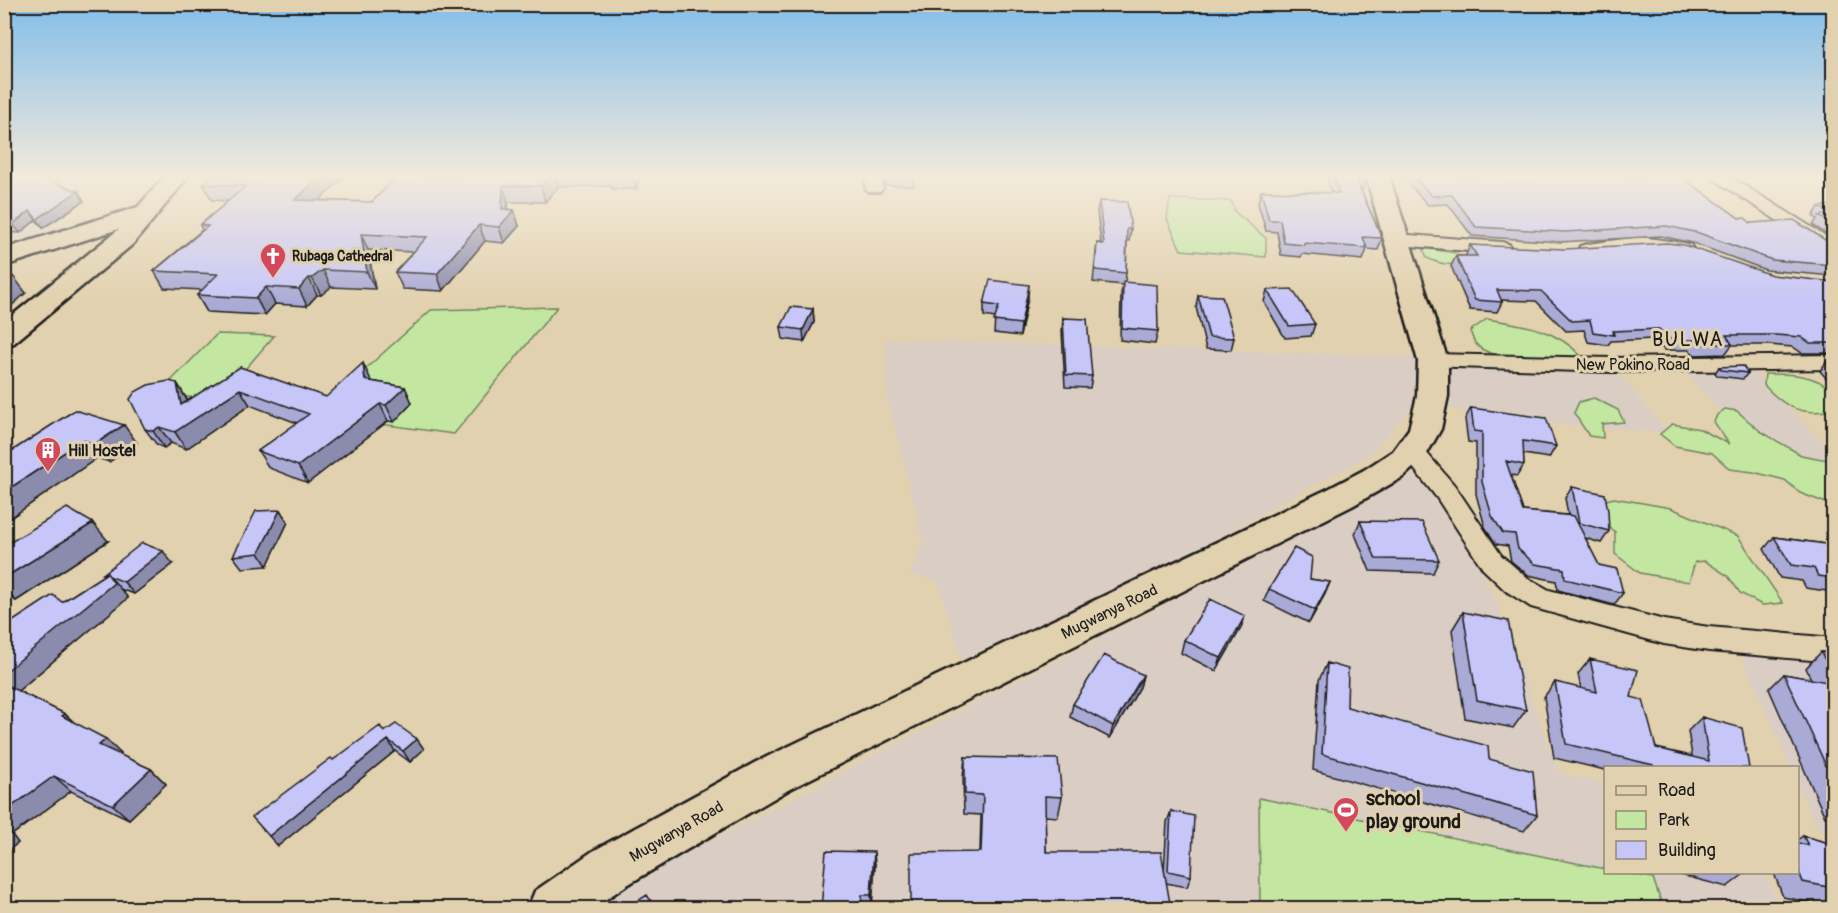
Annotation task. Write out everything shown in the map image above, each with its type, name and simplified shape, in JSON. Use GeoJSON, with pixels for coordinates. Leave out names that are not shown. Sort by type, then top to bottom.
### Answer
{"type":"FeatureCollection","features":[{"type":"Feature","properties":{"kind":"street"},"geometry":{"type":"LineString","coordinates":[[4,258],[127,219]]}},
{"type":"Feature","properties":{"kind":"street"},"geometry":{"type":"LineString","coordinates":[[4,337],[124,239],[143,219]]}},
{"type":"Feature","properties":{"kind":"street","name":"Mugwanya Road"},"geometry":{"type":"LineString","coordinates":[[552,909],[610,868],[772,776],[1294,520],[1378,477],[1413,451],[1432,411],[1433,361],[1390,219]]}},
{"type":"Feature","properties":{"kind":"street"},"geometry":{"type":"LineString","coordinates":[[1785,219],[1833,249]]}},
{"type":"Feature","properties":{"kind":"street"},"geometry":{"type":"LineString","coordinates":[[1396,240],[1521,248]]}},
{"type":"Feature","properties":{"kind":"street"},"geometry":{"type":"LineString","coordinates":[[1568,250],[1640,243],[1663,244],[1699,253]]}},
{"type":"Feature","properties":{"kind":"street","name":"New Pokino Road"},"geometry":{"type":"LineString","coordinates":[[1433,361],[1612,365],[1833,362]]}},
{"type":"Feature","properties":{"kind":"street"},"geometry":{"type":"LineString","coordinates":[[1413,451],[1446,492],[1492,562],[1516,584],[1541,599],[1664,632],[1709,639],[1833,650]]}},
{"type":"Feature","properties":{"kind":"shaded area"},"geometry":{"type":"Polygon","coordinates":[[[5,219],[31,219],[10,232],[28,224],[87,228],[5,250],[5,219]]]}},
{"type":"Feature","properties":{"kind":"shaded area"},"geometry":{"type":"Polygon","coordinates":[[[886,339],[1417,357],[1413,405],[1371,454],[1200,548],[962,660],[938,582],[910,574],[923,542],[887,396],[886,339]]]}},
{"type":"Feature","properties":{"kind":"shaded area"},"geometry":{"type":"Polygon","coordinates":[[[1447,366],[1616,371],[1669,433],[1531,422],[1440,407],[1447,366]]]}},
{"type":"Feature","properties":{"kind":"shaded area"},"geometry":{"type":"Polygon","coordinates":[[[1681,369],[1752,370],[1833,453],[1833,462],[1762,459],[1681,369]]]}},
{"type":"Feature","properties":{"kind":"shaded area"},"geometry":{"type":"Polygon","coordinates":[[[1411,472],[1447,509],[1493,592],[1559,773],[1604,784],[1604,874],[1765,874],[1781,908],[597,908],[641,877],[1396,484],[1411,472]]]}},
{"type":"Feature","properties":{"kind":"shaded area"},"geometry":{"type":"Polygon","coordinates":[[[1739,650],[1833,658],[1833,832],[1816,828],[1799,786],[1799,766],[1790,766],[1739,650]]]}},
{"type":"Feature","properties":{"kind":"green space"},"geometry":{"type":"Polygon","coordinates":[[[1167,219],[1243,219],[1266,238],[1266,257],[1181,250],[1167,219]]]}},
{"type":"Feature","properties":{"kind":"green space"},"geometry":{"type":"Polygon","coordinates":[[[1423,248],[1455,253],[1465,261],[1450,264],[1436,262],[1427,258],[1423,248]]]}},
{"type":"Feature","properties":{"kind":"green space"},"geometry":{"type":"Polygon","coordinates":[[[557,307],[454,434],[380,424],[333,398],[431,310],[557,307]]]}},
{"type":"Feature","properties":{"kind":"green space"},"geometry":{"type":"Polygon","coordinates":[[[1487,319],[1538,329],[1561,340],[1581,356],[1526,358],[1510,357],[1484,350],[1475,343],[1470,331],[1487,319]]]}},
{"type":"Feature","properties":{"kind":"green space"},"geometry":{"type":"Polygon","coordinates":[[[217,334],[274,336],[219,399],[157,395],[217,334]]]}},
{"type":"Feature","properties":{"kind":"green space"},"geometry":{"type":"Polygon","coordinates":[[[1765,374],[1802,376],[1819,381],[1833,392],[1833,410],[1812,412],[1787,405],[1764,385],[1765,374]]]}},
{"type":"Feature","properties":{"kind":"green space"},"geometry":{"type":"Polygon","coordinates":[[[1594,398],[1618,410],[1624,422],[1602,424],[1603,438],[1589,436],[1574,413],[1579,402],[1594,398]]]}},
{"type":"Feature","properties":{"kind":"green space"},"geometry":{"type":"Polygon","coordinates":[[[1725,409],[1737,411],[1760,431],[1801,455],[1833,461],[1833,503],[1826,503],[1800,493],[1785,480],[1730,469],[1712,453],[1675,446],[1660,434],[1672,424],[1700,429],[1729,444],[1714,422],[1717,415],[1725,409]]]}},
{"type":"Feature","properties":{"kind":"green space"},"geometry":{"type":"Polygon","coordinates":[[[1614,498],[1671,508],[1738,536],[1783,603],[1762,605],[1740,593],[1728,576],[1705,561],[1695,562],[1689,582],[1640,573],[1615,554],[1615,532],[1579,507],[1614,498]]]}},
{"type":"Feature","properties":{"kind":"green space","name":"school play ground"},"geometry":{"type":"Polygon","coordinates":[[[1259,798],[1604,869],[1604,874],[1631,874],[1653,878],[1663,908],[1260,908],[1259,798]]]}},
{"type":"Feature","properties":{"kind":"building"},"geometry":{"type":"Polygon","coordinates":[[[4,219],[20,219],[13,224],[4,223],[4,219]]]}},
{"type":"Feature","properties":{"kind":"building"},"geometry":{"type":"Polygon","coordinates":[[[208,219],[506,219],[499,227],[479,225],[437,274],[395,272],[427,237],[361,234],[367,272],[323,270],[309,278],[299,289],[266,287],[256,298],[197,295],[218,274],[154,271],[208,226],[200,225],[208,219]]]}},
{"type":"Feature","properties":{"kind":"building"},"geometry":{"type":"Polygon","coordinates":[[[1101,219],[1129,219],[1131,229],[1127,229],[1126,273],[1095,270],[1097,243],[1104,244],[1101,219]]]}},
{"type":"Feature","properties":{"kind":"building"},"geometry":{"type":"Polygon","coordinates":[[[1373,219],[1382,238],[1363,237],[1367,248],[1284,243],[1280,220],[1269,220],[1373,219]]]}},
{"type":"Feature","properties":{"kind":"building"},"geometry":{"type":"Polygon","coordinates":[[[1470,219],[1746,219],[1751,223],[1794,220],[1833,245],[1833,265],[1772,260],[1699,233],[1667,226],[1565,232],[1476,227],[1470,219]]]}},
{"type":"Feature","properties":{"kind":"building"},"geometry":{"type":"Polygon","coordinates":[[[1823,219],[1833,219],[1833,225],[1823,219]]]}},
{"type":"Feature","properties":{"kind":"building"},"geometry":{"type":"Polygon","coordinates":[[[1667,243],[1684,245],[1772,275],[1833,282],[1833,343],[1810,343],[1801,337],[1776,335],[1726,335],[1732,344],[1701,344],[1696,340],[1671,340],[1659,329],[1613,331],[1614,335],[1593,332],[1590,320],[1572,321],[1541,291],[1497,290],[1502,302],[1475,300],[1456,256],[1477,256],[1470,245],[1565,249],[1667,243]]]}},
{"type":"Feature","properties":{"kind":"building"},"geometry":{"type":"Polygon","coordinates":[[[990,280],[1029,285],[1021,324],[994,321],[999,306],[984,304],[990,280]]]}},
{"type":"Feature","properties":{"kind":"building"},"geometry":{"type":"Polygon","coordinates":[[[1123,282],[1157,285],[1158,331],[1122,328],[1123,282]]]}},
{"type":"Feature","properties":{"kind":"building"},"geometry":{"type":"Polygon","coordinates":[[[1292,289],[1315,324],[1289,326],[1267,290],[1292,289]]]}},
{"type":"Feature","properties":{"kind":"building"},"geometry":{"type":"Polygon","coordinates":[[[1198,295],[1222,296],[1234,338],[1209,337],[1198,295]]]}},
{"type":"Feature","properties":{"kind":"building"},"geometry":{"type":"Polygon","coordinates":[[[791,307],[813,309],[803,330],[781,327],[791,307]]]}},
{"type":"Feature","properties":{"kind":"building"},"geometry":{"type":"Polygon","coordinates":[[[1063,318],[1087,319],[1092,376],[1066,375],[1063,318]]]}},
{"type":"Feature","properties":{"kind":"building"},"geometry":{"type":"Polygon","coordinates":[[[363,363],[365,380],[405,387],[386,405],[380,404],[298,466],[258,451],[309,414],[240,389],[175,432],[159,427],[153,431],[145,429],[130,399],[135,392],[148,385],[169,381],[177,383],[181,405],[240,367],[326,397],[363,363]]]}},
{"type":"Feature","properties":{"kind":"building"},"geometry":{"type":"Polygon","coordinates":[[[1743,366],[1748,373],[1722,370],[1719,367],[1743,366]]]}},
{"type":"Feature","properties":{"kind":"building"},"geometry":{"type":"Polygon","coordinates":[[[1471,408],[1546,418],[1556,446],[1523,441],[1524,465],[1506,461],[1523,511],[1574,516],[1599,565],[1617,569],[1623,593],[1565,579],[1564,569],[1535,564],[1518,549],[1515,534],[1503,533],[1492,516],[1482,482],[1482,432],[1474,431],[1471,408]]]}},
{"type":"Feature","properties":{"kind":"building"},"geometry":{"type":"Polygon","coordinates":[[[75,410],[124,425],[95,444],[83,440],[4,492],[4,456],[75,410]]]}},
{"type":"Feature","properties":{"kind":"building"},"geometry":{"type":"Polygon","coordinates":[[[1572,487],[1605,494],[1609,531],[1579,523],[1572,487]]]}},
{"type":"Feature","properties":{"kind":"building"},"geometry":{"type":"Polygon","coordinates":[[[67,508],[93,523],[4,578],[4,546],[67,508]]]}},
{"type":"Feature","properties":{"kind":"building"},"geometry":{"type":"Polygon","coordinates":[[[280,510],[259,553],[233,556],[256,511],[280,510]]]}},
{"type":"Feature","properties":{"kind":"building"},"geometry":{"type":"Polygon","coordinates":[[[1360,521],[1422,522],[1439,560],[1376,559],[1360,521]]]}},
{"type":"Feature","properties":{"kind":"building"},"geometry":{"type":"Polygon","coordinates":[[[1774,537],[1833,545],[1833,578],[1818,576],[1814,568],[1791,565],[1774,537]]]}},
{"type":"Feature","properties":{"kind":"building"},"geometry":{"type":"Polygon","coordinates":[[[142,543],[163,551],[124,582],[107,573],[103,574],[142,543]]]}},
{"type":"Feature","properties":{"kind":"building"},"geometry":{"type":"Polygon","coordinates":[[[1294,548],[1312,557],[1310,579],[1330,582],[1315,610],[1269,589],[1294,548]]]}},
{"type":"Feature","properties":{"kind":"building"},"geometry":{"type":"Polygon","coordinates":[[[107,573],[114,583],[4,673],[4,627],[53,595],[62,602],[107,573]]]}},
{"type":"Feature","properties":{"kind":"building"},"geometry":{"type":"Polygon","coordinates":[[[1210,599],[1245,616],[1221,658],[1184,640],[1210,599]]]}},
{"type":"Feature","properties":{"kind":"building"},"geometry":{"type":"Polygon","coordinates":[[[1463,612],[1508,621],[1526,710],[1477,700],[1463,612]]]}},
{"type":"Feature","properties":{"kind":"building"},"geometry":{"type":"Polygon","coordinates":[[[1821,652],[1833,654],[1833,676],[1821,652]]]}},
{"type":"Feature","properties":{"kind":"building"},"geometry":{"type":"Polygon","coordinates":[[[1104,655],[1143,675],[1113,726],[1073,704],[1104,655]]]}},
{"type":"Feature","properties":{"kind":"building"},"geometry":{"type":"Polygon","coordinates":[[[1590,659],[1638,670],[1631,697],[1643,700],[1656,748],[1709,761],[1702,717],[1742,728],[1749,766],[1653,766],[1566,744],[1555,682],[1597,692],[1590,659]]]}},
{"type":"Feature","properties":{"kind":"building"},"geometry":{"type":"Polygon","coordinates":[[[1327,663],[1348,669],[1347,707],[1488,746],[1489,759],[1533,771],[1537,815],[1322,754],[1327,663]]]}},
{"type":"Feature","properties":{"kind":"building"},"geometry":{"type":"Polygon","coordinates":[[[1784,674],[1833,683],[1833,781],[1784,674]]]}},
{"type":"Feature","properties":{"kind":"building"},"geometry":{"type":"Polygon","coordinates":[[[4,684],[65,714],[62,716],[106,739],[99,745],[151,769],[113,805],[54,776],[4,812],[4,684]]]}},
{"type":"Feature","properties":{"kind":"building"},"geometry":{"type":"Polygon","coordinates":[[[396,724],[417,739],[403,751],[388,740],[269,836],[252,817],[331,758],[333,760],[380,726],[384,732],[396,724]]]}},
{"type":"Feature","properties":{"kind":"building"},"geometry":{"type":"Polygon","coordinates":[[[965,757],[1058,759],[1062,797],[1045,796],[1046,852],[1161,852],[1171,909],[911,909],[911,853],[981,852],[983,795],[965,794],[965,757]]]}},
{"type":"Feature","properties":{"kind":"building"},"geometry":{"type":"Polygon","coordinates":[[[1171,811],[1194,816],[1191,876],[1168,871],[1171,811]]]}},
{"type":"Feature","properties":{"kind":"building"},"geometry":{"type":"Polygon","coordinates":[[[1803,836],[1833,844],[1833,888],[1803,882],[1799,872],[1799,843],[1808,845],[1803,836]]]}},
{"type":"Feature","properties":{"kind":"building"},"geometry":{"type":"Polygon","coordinates":[[[826,851],[874,852],[871,895],[862,895],[861,909],[821,909],[826,851]]]}},
{"type":"Feature","properties":{"kind":"building"},"geometry":{"type":"Polygon","coordinates":[[[647,895],[656,909],[625,909],[647,895]]]}},
{"type":"Feature","properties":{"kind":"place","name":"Rubaga Cathedral"},"geometry":{"type":"Point","coordinates":[273,279]}},
{"type":"Feature","properties":{"kind":"place","name":"Hill Hostel"},"geometry":{"type":"Point","coordinates":[48,473]}},
{"type":"Feature","properties":{"kind":"place","name":"school play ground"},"geometry":{"type":"Point","coordinates":[1346,833]}},
{"type":"Feature","properties":{"kind":"district","name":"BULWA"},"geometry":{"type":"Point","coordinates":[1688,339]}}]}
